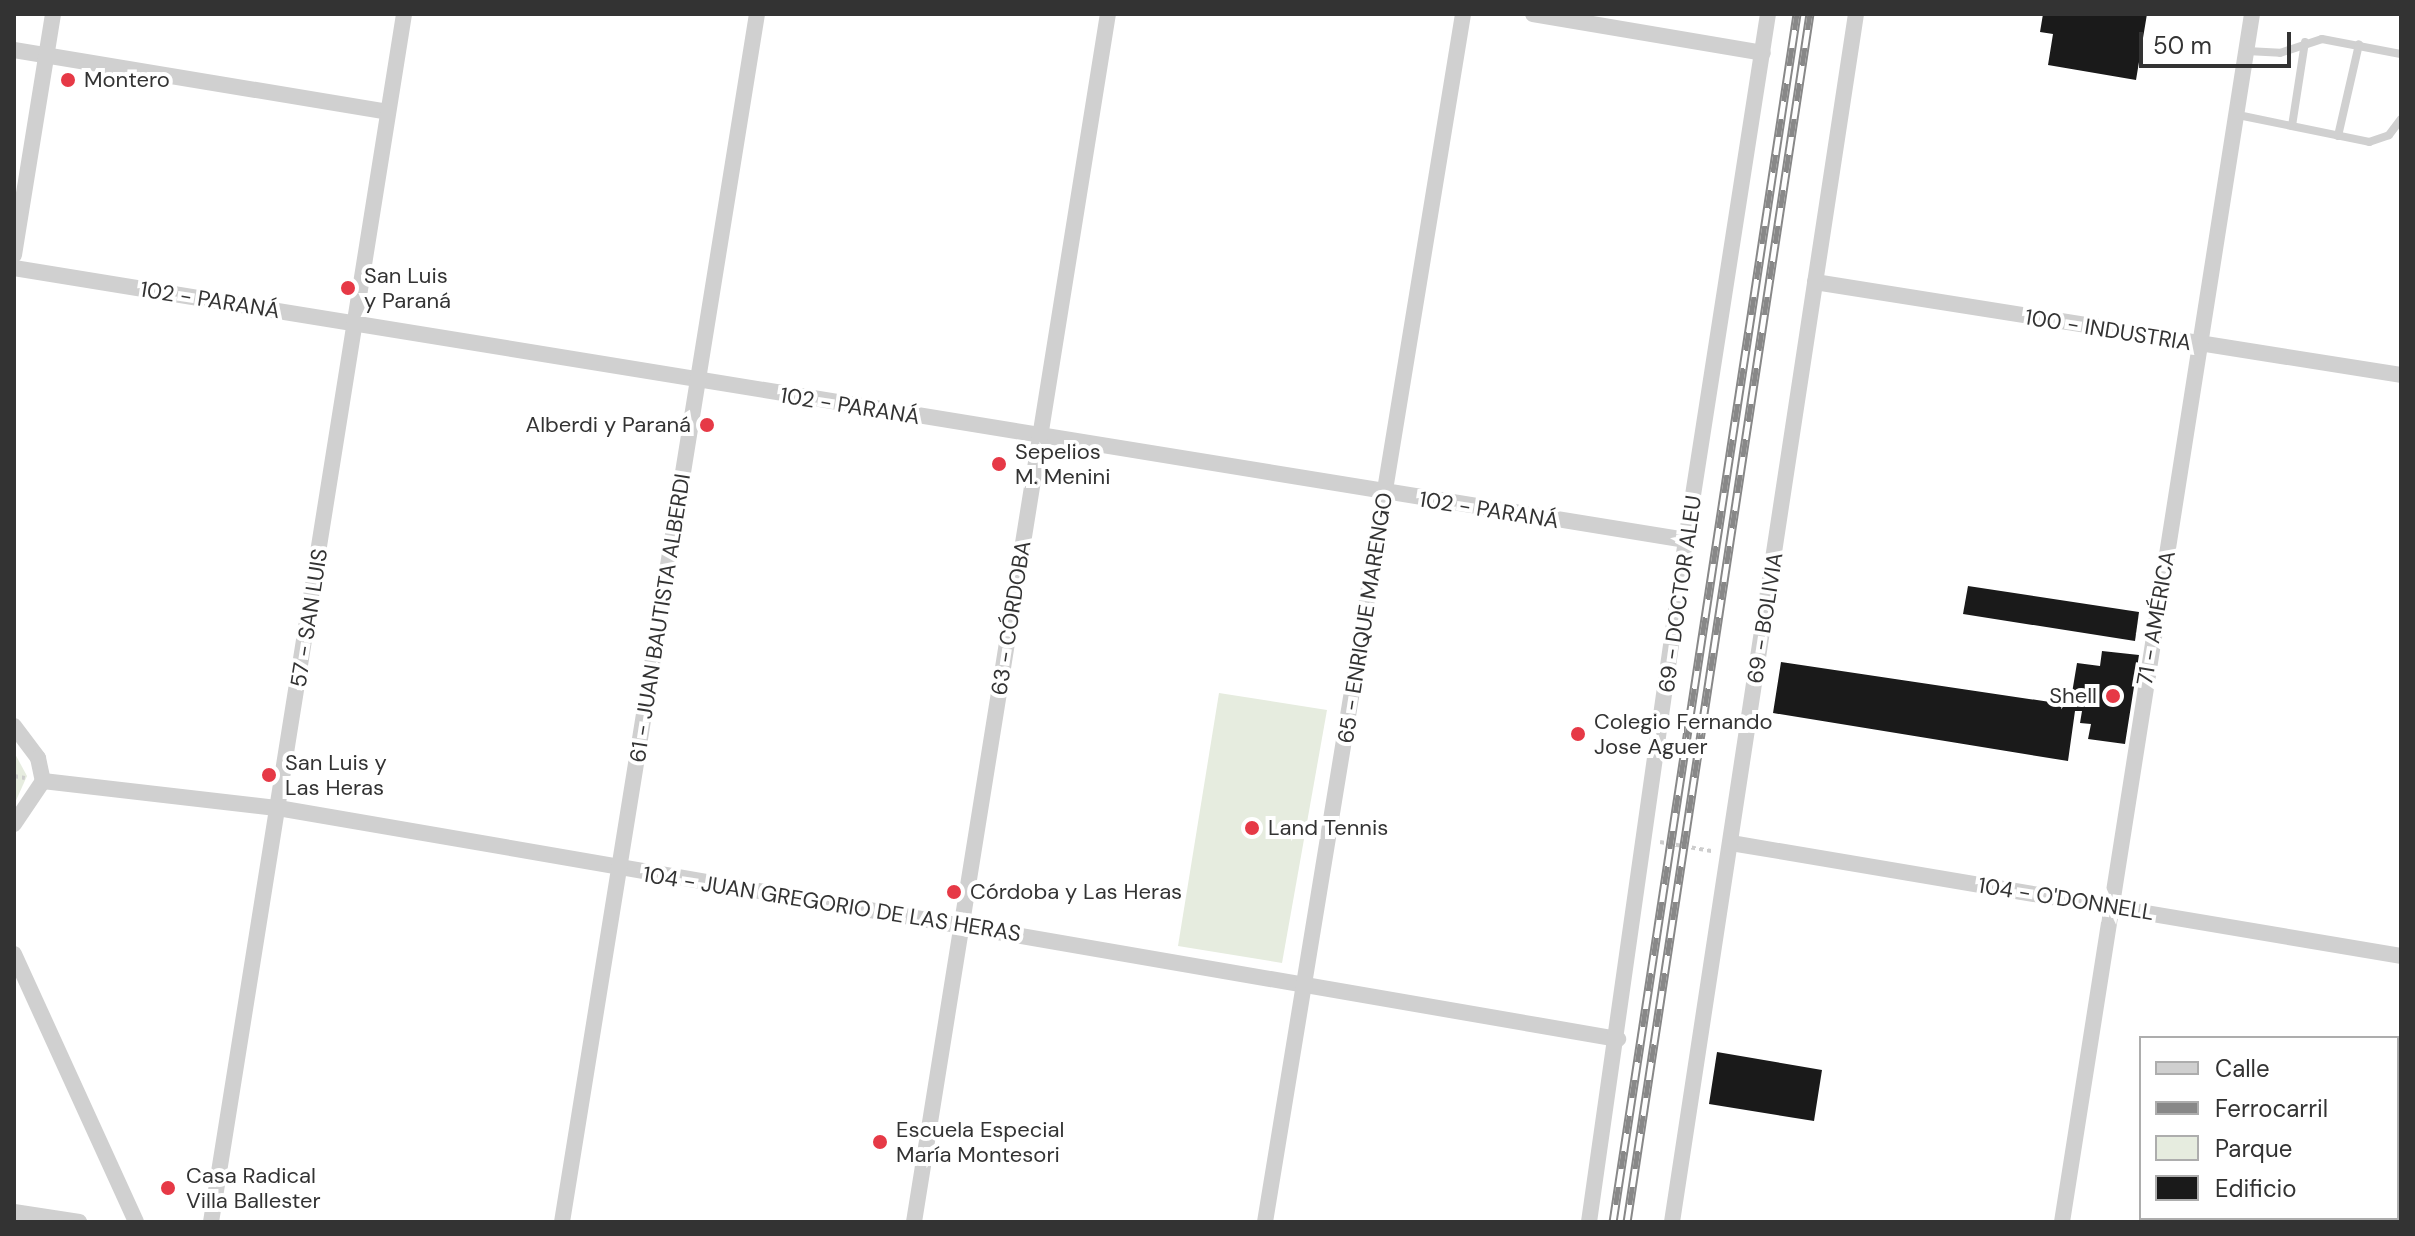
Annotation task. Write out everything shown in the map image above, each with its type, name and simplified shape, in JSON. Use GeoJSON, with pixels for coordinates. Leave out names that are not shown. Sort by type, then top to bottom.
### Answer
{"type":"FeatureCollection","features":[{"type":"Feature","properties":{"kind":"street"},"geometry":{"type":"LineString","coordinates":[[14,255],[53,14]]}},
{"type":"Feature","properties":{"kind":"street","name":"57 - SAN LUIS"},"geometry":{"type":"LineString","coordinates":[[211,1222],[357,325],[404,14]]}},
{"type":"Feature","properties":{"kind":"street","name":"61 - JUAN BAUTISTA ALBERDI"},"geometry":{"type":"LineString","coordinates":[[562,1222],[757,14]]}},
{"type":"Feature","properties":{"kind":"street","name":"63 - CÓRDOBA"},"geometry":{"type":"LineString","coordinates":[[914,1222],[1108,14]]}},
{"type":"Feature","properties":{"kind":"street","name":"65 - ENRIQUE MARENGO"},"geometry":{"type":"LineString","coordinates":[[1265,1222],[1463,14]]}},
{"type":"Feature","properties":{"kind":"street"},"geometry":{"type":"LineString","coordinates":[[1533,14],[1763,53]]}},
{"type":"Feature","properties":{"kind":"street","name":"69 - DOCTOR ALEU"},"geometry":{"type":"LineString","coordinates":[[1589,1222],[1618,1039],[1686,540],[1768,14]]}},
{"type":"Feature","properties":{"kind":"street","name":"69 - BOLIVIA"},"geometry":{"type":"LineString","coordinates":[[1672,1222],[1856,14]]}},
{"type":"Feature","properties":{"kind":"street","name":"71 - AMÉRICA"},"geometry":{"type":"LineString","coordinates":[[2062,1222],[2108,905],[2202,345],[2252,14]]}},
{"type":"Feature","properties":{"kind":"street"},"geometry":{"type":"LineString","coordinates":[[14,50],[388,112]]}},
{"type":"Feature","properties":{"kind":"street","name":"102 - PARANÁ"},"geometry":{"type":"LineString","coordinates":[[14,268],[1386,495],[1686,540]]}},
{"type":"Feature","properties":{"kind":"street","name":"100 - INDUSTRIA"},"geometry":{"type":"LineString","coordinates":[[1815,282],[2401,375]]}},
{"type":"Feature","properties":{"kind":"street"},"geometry":{"type":"LineString","coordinates":[[14,726],[38,758],[43,781],[14,824]]}},
{"type":"Feature","properties":{"kind":"street","name":"104 - JUAN GREGORIO DE LAS HERAS"},"geometry":{"type":"LineString","coordinates":[[43,781],[278,808],[621,869],[1306,982],[1618,1039]]}},
{"type":"Feature","properties":{"kind":"street","name":"104 - O'DONNELL"},"geometry":{"type":"LineString","coordinates":[[1730,849],[2108,905],[2401,956]]}},
{"type":"Feature","properties":{"kind":"street"},"geometry":{"type":"LineString","coordinates":[[14,954],[136,1222]]}},
{"type":"Feature","properties":{"kind":"street"},"geometry":{"type":"LineString","coordinates":[[14,1212],[79,1222]]}},
{"type":"Feature","properties":{"kind":"lane"},"geometry":{"type":"LineString","coordinates":[[2247,51],[2280,53],[2305,42],[2359,44],[2401,54]]}},
{"type":"Feature","properties":{"kind":"lane"},"geometry":{"type":"LineString","coordinates":[[2292,126],[2305,42]]}},
{"type":"Feature","properties":{"kind":"lane"},"geometry":{"type":"LineString","coordinates":[[2338,136],[2359,44]]}},
{"type":"Feature","properties":{"kind":"lane"},"geometry":{"type":"LineString","coordinates":[[2238,115],[2377,141],[2401,119]]}},
{"type":"Feature","properties":{"kind":"path"},"geometry":{"type":"LineString","coordinates":[[1646,840],[1730,849]]}},
{"type":"Feature","properties":{"kind":"green space","name":"Land Tennis"},"geometry":{"type":"Polygon","coordinates":[[[1219,693],[1327,710],[1282,963],[1178,946],[1219,693]]]}},
{"type":"Feature","properties":{"kind":"green space"},"geometry":{"type":"Polygon","coordinates":[[[14,752],[27,776],[14,805],[14,752]]]}},
{"type":"Feature","properties":{"kind":"building"},"geometry":{"type":"Polygon","coordinates":[[[2043,14],[2147,14],[2136,80],[2048,65],[2053,34],[2040,32],[2043,14]]]}},
{"type":"Feature","properties":{"kind":"building"},"geometry":{"type":"Polygon","coordinates":[[[1968,586],[2139,612],[2135,641],[1963,614],[1968,586]]]}},
{"type":"Feature","properties":{"kind":"building"},"geometry":{"type":"Polygon","coordinates":[[[2102,651],[2139,655],[2125,744],[2088,739],[2091,724],[2080,723],[2082,711],[2075,711],[2068,761],[1773,713],[1781,662],[2070,705],[2077,663],[2100,666],[2102,651]]]}},
{"type":"Feature","properties":{"kind":"building"},"geometry":{"type":"Polygon","coordinates":[[[1717,1052],[1822,1070],[1814,1121],[1709,1104],[1717,1052]]]}},
{"type":"Feature","properties":{"kind":"railway"},"geometry":{"type":"LineString","coordinates":[[1613,1222],[1797,14]]}},
{"type":"Feature","properties":{"kind":"railway"},"geometry":{"type":"LineString","coordinates":[[1627,1222],[1810,14]]}},
{"type":"Feature","properties":{"kind":"place","name":"Montero"},"geometry":{"type":"Point","coordinates":[68,80]}},
{"type":"Feature","properties":{"kind":"place","name":"San Luis y Paraná"},"geometry":{"type":"Point","coordinates":[348,288]}},
{"type":"Feature","properties":{"kind":"place","name":"Alberdi y Paraná"},"geometry":{"type":"Point","coordinates":[707,425]}},
{"type":"Feature","properties":{"kind":"place","name":"Sepelios M. Menini"},"geometry":{"type":"Point","coordinates":[999,464]}},
{"type":"Feature","properties":{"kind":"place","name":"Shell"},"geometry":{"type":"Point","coordinates":[2113,696]}},
{"type":"Feature","properties":{"kind":"place","name":"Colegio Fernando Jose Aguer"},"geometry":{"type":"Point","coordinates":[1578,734]}},
{"type":"Feature","properties":{"kind":"place","name":"San Luis y Las Heras"},"geometry":{"type":"Point","coordinates":[269,775]}},
{"type":"Feature","properties":{"kind":"place","name":"Land Tennis"},"geometry":{"type":"Point","coordinates":[1252,828]}},
{"type":"Feature","properties":{"kind":"place","name":"Córdoba y Las Heras"},"geometry":{"type":"Point","coordinates":[954,892]}},
{"type":"Feature","properties":{"kind":"place","name":"Escuela Especial María Montesori"},"geometry":{"type":"Point","coordinates":[880,1142]}},
{"type":"Feature","properties":{"kind":"place","name":"Casa Radical Villa Ballester"},"geometry":{"type":"Point","coordinates":[168,1188]}}]}
